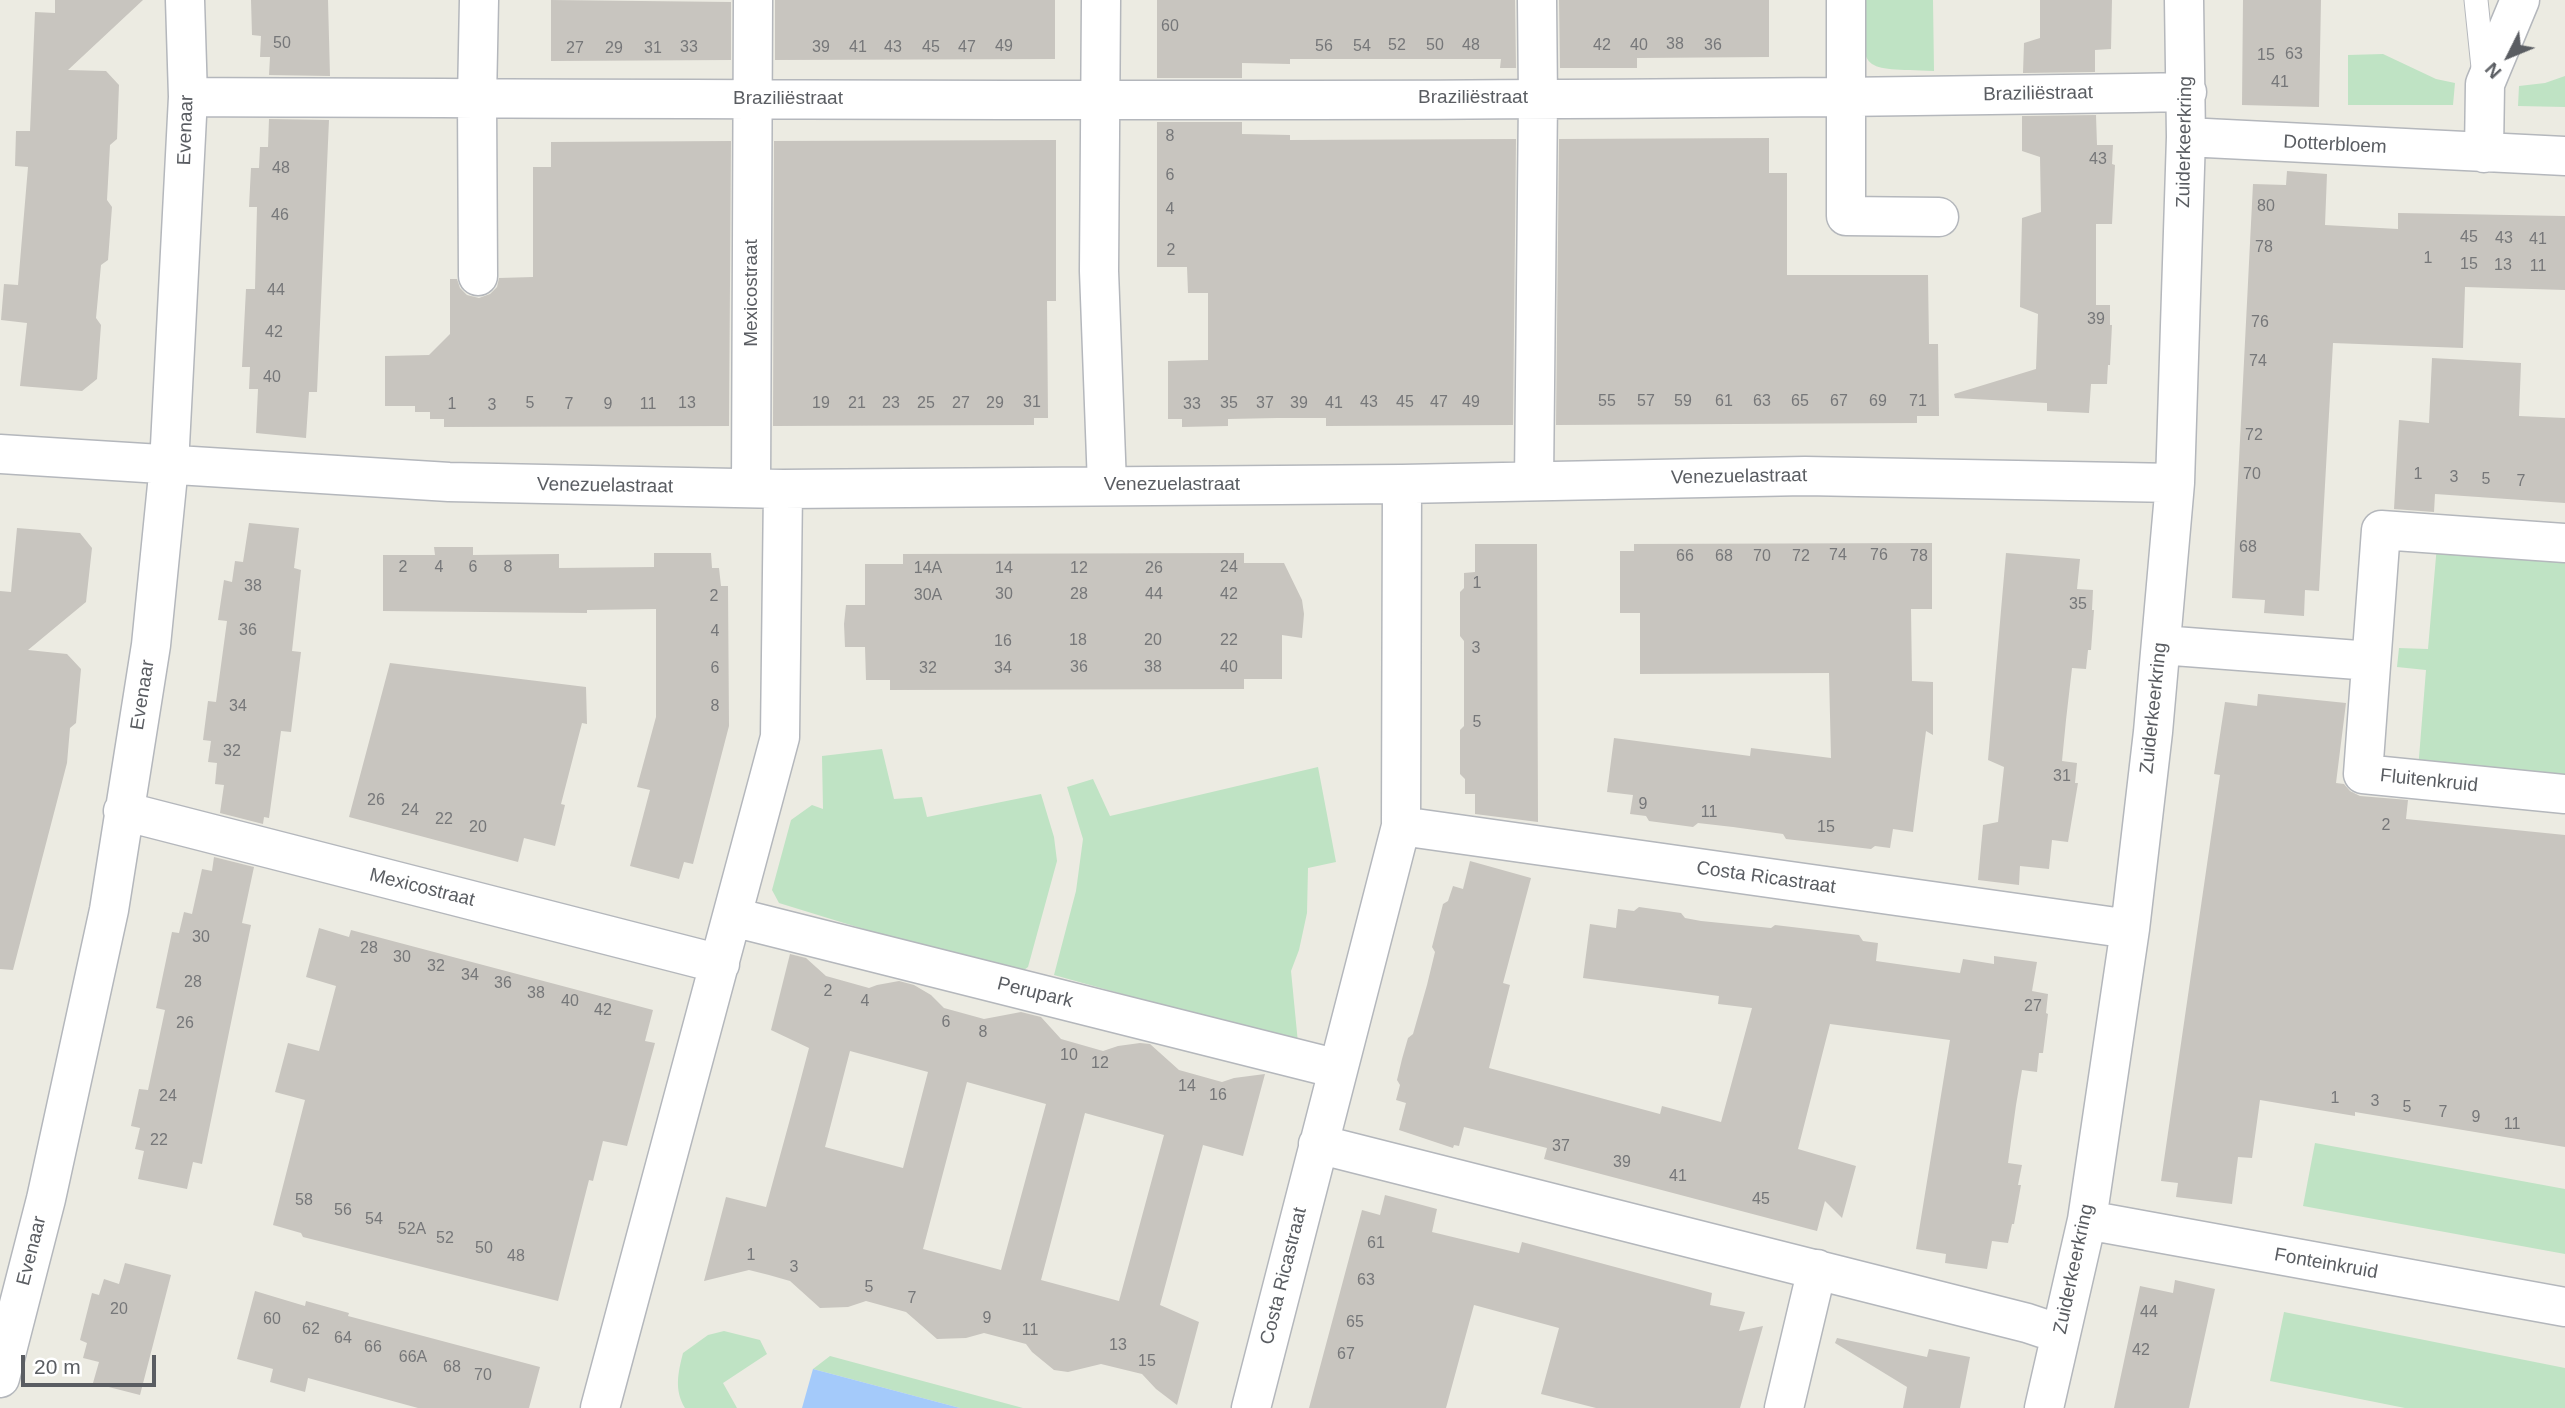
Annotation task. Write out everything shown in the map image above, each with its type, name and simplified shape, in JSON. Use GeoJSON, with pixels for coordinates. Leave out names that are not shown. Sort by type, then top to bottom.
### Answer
{"type":"FeatureCollection","features":[{"type":"Feature","properties":{"kind":"street","name":"Evenaar"},"geometry":{"type":"LineString","coordinates":[[0,1378],[46,1199],[109,910],[151,646],[169,465],[188,97],[185,0]]}},
{"type":"Feature","properties":{"kind":"street"},"geometry":{"type":"LineString","coordinates":[[478,276],[479,0]]}},
{"type":"Feature","properties":{"kind":"street","name":"Mexicostraat"},"geometry":{"type":"LineString","coordinates":[[600,1408],[780,737],[767,488],[753,99],[753,0]]}},
{"type":"Feature","properties":{"kind":"street"},"geometry":{"type":"LineString","coordinates":[[1101,0],[1099,271],[1107,485]]}},
{"type":"Feature","properties":{"kind":"street"},"geometry":{"type":"LineString","coordinates":[[1534,481],[1537,0]]}},
{"type":"Feature","properties":{"kind":"street"},"geometry":{"type":"LineString","coordinates":[[1846,0],[1846,215],[1939,217]]}},
{"type":"Feature","properties":{"kind":"street","name":"Zuiderkeerkring"},"geometry":{"type":"LineString","coordinates":[[2044,1408],[2087,1220],[2130,929],[2161,645],[2175,483],[2187,92],[2185,0]]}},
{"type":"Feature","properties":{"kind":"street"},"geometry":{"type":"LineString","coordinates":[[2484,153],[2485,84],[2520,0]]}},
{"type":"Feature","properties":{"kind":"street","name":"Braziliëstraat"},"geometry":{"type":"LineString","coordinates":[[188,97],[1100,100],[1846,97],[2187,92]]}},
{"type":"Feature","properties":{"kind":"street","name":"Dotterbloem"},"geometry":{"type":"LineString","coordinates":[[2186,136],[2565,156]]}},
{"type":"Feature","properties":{"kind":"street","name":"Venezuelastraat"},"geometry":{"type":"LineString","coordinates":[[0,454],[449,482],[767,488],[1402,484],[1805,476],[2175,483]]}},
{"type":"Feature","properties":{"kind":"street","name":"Costa Ricastraat"},"geometry":{"type":"LineString","coordinates":[[1251,1408],[1401,826],[1402,484]]}},
{"type":"Feature","properties":{"kind":"street","name":"Fluitenkruid"},"geometry":{"type":"LineString","coordinates":[[2565,543],[2381,530],[2363,774],[2565,794]]}},
{"type":"Feature","properties":{"kind":"street"},"geometry":{"type":"LineString","coordinates":[[2161,645],[2371,661]]}},
{"type":"Feature","properties":{"kind":"street","name":"Mexicostraat"},"geometry":{"type":"LineString","coordinates":[[123,811],[720,964]]}},
{"type":"Feature","properties":{"kind":"street","name":"Costa Ricastraat"},"geometry":{"type":"LineString","coordinates":[[1401,826],[2130,929]]}},
{"type":"Feature","properties":{"kind":"street","name":"Perupark"},"geometry":{"type":"LineString","coordinates":[[733,917],[1338,1069]]}},
{"type":"Feature","properties":{"kind":"street"},"geometry":{"type":"LineString","coordinates":[[1318,1144],[1817,1269],[2060,1334]]}},
{"type":"Feature","properties":{"kind":"street","name":"Fonteinkruid"},"geometry":{"type":"LineString","coordinates":[[2087,1220],[2565,1307]]}},
{"type":"Feature","properties":{"kind":"street"},"geometry":{"type":"LineString","coordinates":[[1784,1408],[1817,1269]]}},
{"type":"Feature","properties":{"kind":"lane"},"geometry":{"type":"LineString","coordinates":[[2476,0],[2485,84]]}},
{"type":"Feature","properties":{"kind":"green space"},"geometry":{"type":"Polygon","coordinates":[[[1863,0],[1933,0],[1934,71],[1892,69],[1870,62],[1865,55],[1863,42],[1863,0]]]}},
{"type":"Feature","properties":{"kind":"green space"},"geometry":{"type":"Polygon","coordinates":[[[2383,54],[2436,79],[2455,83],[2453,105],[2348,105],[2348,55],[2383,54]]]}},
{"type":"Feature","properties":{"kind":"green space"},"geometry":{"type":"Polygon","coordinates":[[[2565,76],[2565,107],[2518,106],[2519,86],[2545,83],[2565,76]]]}},
{"type":"Feature","properties":{"kind":"green space"},"geometry":{"type":"Polygon","coordinates":[[[2437,545],[2565,553],[2565,784],[2418,770],[2426,670],[2397,667],[2399,648],[2428,649],[2437,545]]]}},
{"type":"Feature","properties":{"kind":"green space"},"geometry":{"type":"Polygon","coordinates":[[[882,749],[894,799],[922,797],[927,817],[1041,794],[1054,837],[1057,861],[1028,967],[1016,976],[779,903],[772,890],[791,820],[812,805],[823,809],[822,756],[882,749]]]}},
{"type":"Feature","properties":{"kind":"green space"},"geometry":{"type":"Polygon","coordinates":[[[1318,767],[1336,862],[1308,868],[1307,913],[1299,950],[1291,971],[1298,1043],[1054,975],[1076,891],[1083,839],[1067,787],[1093,779],[1110,816],[1318,767]]]}},
{"type":"Feature","properties":{"kind":"green space"},"geometry":{"type":"Polygon","coordinates":[[[2315,1143],[2565,1189],[2565,1254],[2303,1206],[2315,1143]]]}},
{"type":"Feature","properties":{"kind":"green space"},"geometry":{"type":"Polygon","coordinates":[[[2284,1312],[2565,1368],[2565,1408],[2405,1408],[2270,1381],[2284,1312]]]}},
{"type":"Feature","properties":{"kind":"green space"},"geometry":{"type":"Polygon","coordinates":[[[724,1331],[760,1340],[767,1354],[723,1383],[737,1408],[685,1408],[678,1388],[683,1353],[708,1335],[724,1331]]]}},
{"type":"Feature","properties":{"kind":"green space"},"geometry":{"type":"Polygon","coordinates":[[[830,1356],[1023,1408],[960,1408],[813,1369],[830,1356]]]}},
{"type":"Feature","properties":{"kind":"water"},"geometry":{"type":"Polygon","coordinates":[[[813,1369],[960,1408],[802,1408],[813,1369]]]}},
{"type":"Feature","properties":{"kind":"building"},"geometry":{"type":"Polygon","coordinates":[[[55,0],[143,0],[68,70],[106,71],[119,85],[117,139],[110,145],[107,200],[112,207],[108,260],[101,265],[96,318],[101,325],[97,379],[82,391],[20,386],[27,323],[1,320],[4,284],[18,285],[28,167],[15,166],[16,131],[30,131],[35,12],[55,13],[55,0]]]}},
{"type":"Feature","properties":{"kind":"building"},"geometry":{"type":"Polygon","coordinates":[[[251,0],[328,0],[330,76],[269,75],[270,57],[260,57],[261,36],[252,35],[251,0]]]}},
{"type":"Feature","properties":{"kind":"building"},"geometry":{"type":"Polygon","coordinates":[[[551,0],[731,2],[731,60],[551,61],[551,0]]]}},
{"type":"Feature","properties":{"kind":"building"},"geometry":{"type":"Polygon","coordinates":[[[775,0],[1055,0],[1055,59],[775,60],[775,0]]]}},
{"type":"Feature","properties":{"kind":"building"},"geometry":{"type":"Polygon","coordinates":[[[1157,0],[1515,0],[1516,68],[1500,68],[1501,59],[1290,59],[1290,64],[1242,63],[1242,78],[1157,78],[1157,0]]]}},
{"type":"Feature","properties":{"kind":"building"},"geometry":{"type":"Polygon","coordinates":[[[1559,0],[1769,0],[1769,57],[1637,58],[1637,68],[1560,68],[1559,0]]]}},
{"type":"Feature","properties":{"kind":"building"},"geometry":{"type":"Polygon","coordinates":[[[2040,0],[2112,0],[2111,49],[2095,50],[2095,72],[2023,73],[2024,43],[2040,38],[2040,0]]]}},
{"type":"Feature","properties":{"kind":"building"},"geometry":{"type":"Polygon","coordinates":[[[2243,0],[2321,0],[2319,107],[2242,105],[2243,0]]]}},
{"type":"Feature","properties":{"kind":"building"},"geometry":{"type":"Polygon","coordinates":[[[2096,115],[2097,145],[2113,145],[2112,164],[2115,165],[2112,224],[2096,224],[2096,305],[2110,305],[2112,325],[2107,384],[2091,384],[2089,413],[2047,411],[2047,403],[1955,398],[1954,394],[2036,369],[2038,314],[2020,307],[2022,218],[2041,212],[2040,157],[2022,151],[2022,116],[2096,115]]]}},
{"type":"Feature","properties":{"kind":"building"},"geometry":{"type":"Polygon","coordinates":[[[269,119],[329,120],[317,392],[309,392],[306,438],[256,433],[258,389],[249,389],[250,367],[242,367],[246,289],[255,289],[257,207],[249,207],[251,168],[259,168],[260,147],[268,147],[269,119]]]}},
{"type":"Feature","properties":{"kind":"building"},"geometry":{"type":"Polygon","coordinates":[[[1157,122],[1242,122],[1242,134],[1290,135],[1290,140],[1516,139],[1513,425],[1326,426],[1326,418],[1277,418],[1228,419],[1228,426],[1182,427],[1182,419],[1168,419],[1168,361],[1208,360],[1208,293],[1188,293],[1187,267],[1157,267],[1157,122]]]}},
{"type":"Feature","properties":{"kind":"building"},"geometry":{"type":"Polygon","coordinates":[[[1769,138],[1769,173],[1787,173],[1787,275],[1928,275],[1929,344],[1938,344],[1939,416],[1917,416],[1917,423],[1556,425],[1559,139],[1769,138]]]}},
{"type":"Feature","properties":{"kind":"building"},"geometry":{"type":"Polygon","coordinates":[[[1056,140],[1056,301],[1047,301],[1048,418],[1034,418],[1034,425],[773,426],[774,141],[1056,140]]]}},
{"type":"Feature","properties":{"kind":"building"},"geometry":{"type":"Polygon","coordinates":[[[731,141],[729,426],[444,427],[444,419],[430,419],[430,412],[415,412],[415,406],[385,406],[385,356],[429,355],[450,334],[450,279],[457,279],[460,288],[467,295],[479,298],[490,294],[497,287],[499,278],[533,277],[533,167],[551,167],[551,142],[731,141]]]}},
{"type":"Feature","properties":{"kind":"building"},"geometry":{"type":"Polygon","coordinates":[[[2287,171],[2327,174],[2325,225],[2398,229],[2398,213],[2565,216],[2565,290],[2465,287],[2463,348],[2333,343],[2319,591],[2305,590],[2304,616],[2264,613],[2265,600],[2232,598],[2253,184],[2286,185],[2287,171]]]}},
{"type":"Feature","properties":{"kind":"building"},"geometry":{"type":"Polygon","coordinates":[[[2432,358],[2521,363],[2519,416],[2565,418],[2565,503],[2435,494],[2434,512],[2394,509],[2399,420],[2429,423],[2432,358]]]}},
{"type":"Feature","properties":{"kind":"building"},"geometry":{"type":"Polygon","coordinates":[[[249,523],[299,528],[294,568],[301,570],[292,651],[301,652],[291,732],[281,731],[269,818],[264,817],[263,824],[220,813],[224,785],[215,784],[217,763],[208,762],[211,741],[203,740],[208,701],[216,702],[227,621],[218,620],[224,580],[232,582],[235,561],[243,562],[249,523]]]}},
{"type":"Feature","properties":{"kind":"building"},"geometry":{"type":"Polygon","coordinates":[[[17,528],[80,533],[92,548],[86,602],[28,650],[67,654],[81,669],[76,723],[70,728],[67,763],[13,970],[0,969],[0,591],[11,592],[17,528]]]}},
{"type":"Feature","properties":{"kind":"building"},"geometry":{"type":"Polygon","coordinates":[[[1932,543],[1932,609],[1911,609],[1912,681],[1933,682],[1933,735],[1926,731],[1913,832],[1893,829],[1890,848],[1875,846],[1871,849],[1786,839],[1783,834],[1733,827],[1698,823],[1693,827],[1649,821],[1646,816],[1630,814],[1633,795],[1607,792],[1614,738],[1750,756],[1751,748],[1831,758],[1829,673],[1640,674],[1640,613],[1620,613],[1620,551],[1634,551],[1634,544],[1932,543]]]}},
{"type":"Feature","properties":{"kind":"building"},"geometry":{"type":"Polygon","coordinates":[[[1475,544],[1537,544],[1538,822],[1475,814],[1475,794],[1465,794],[1465,779],[1460,774],[1460,730],[1464,726],[1464,641],[1460,636],[1460,592],[1464,588],[1464,573],[1475,572],[1475,544]]]}},
{"type":"Feature","properties":{"kind":"building"},"geometry":{"type":"Polygon","coordinates":[[[434,547],[473,547],[473,555],[559,554],[559,568],[654,567],[654,553],[711,553],[712,568],[719,568],[721,586],[728,586],[729,726],[693,864],[684,862],[679,879],[630,866],[650,790],[637,787],[656,717],[656,609],[587,610],[587,613],[383,611],[383,555],[435,555],[434,547]]]}},
{"type":"Feature","properties":{"kind":"building"},"geometry":{"type":"Polygon","coordinates":[[[1244,553],[1244,563],[1284,563],[1302,600],[1304,614],[1302,638],[1282,635],[1282,679],[1244,679],[1244,689],[890,690],[890,680],[866,680],[865,647],[845,647],[846,605],[865,605],[865,564],[903,564],[903,554],[1244,553]]]}},
{"type":"Feature","properties":{"kind":"building"},"geometry":{"type":"Polygon","coordinates":[[[2006,553],[2080,559],[2077,589],[2093,590],[2094,610],[2091,650],[2088,650],[2086,669],[2072,668],[2066,720],[2062,761],[2077,763],[2075,783],[2078,783],[2068,842],[2052,840],[2049,869],[2020,866],[2019,885],[1978,880],[1983,825],[1998,822],[2004,767],[1988,760],[2006,553]]]}},
{"type":"Feature","properties":{"kind":"building"},"geometry":{"type":"Polygon","coordinates":[[[390,663],[586,687],[587,724],[582,723],[561,804],[565,805],[555,846],[524,838],[518,862],[349,817],[390,663]]]}},
{"type":"Feature","properties":{"kind":"building"},"geometry":{"type":"Polygon","coordinates":[[[2258,694],[2346,703],[2336,783],[2344,784],[2360,796],[2408,800],[2406,819],[2565,835],[2565,1147],[2355,1112],[2355,1116],[2260,1100],[2252,1158],[2238,1157],[2232,1204],[2176,1197],[2178,1183],[2161,1181],[2220,775],[2214,774],[2225,702],[2257,706],[2258,694]]]}},
{"type":"Feature","properties":{"kind":"building"},"geometry":{"type":"Polygon","coordinates":[[[214,857],[254,867],[242,923],[251,925],[202,1164],[193,1162],[187,1189],[138,1179],[144,1151],[135,1149],[140,1128],[131,1126],[139,1089],[148,1090],[165,1010],[156,1008],[172,932],[179,933],[184,912],[192,914],[202,869],[212,871],[214,857]]]}},
{"type":"Feature","properties":{"kind":"building"},"geometry":{"type":"Polygon","coordinates":[[[1470,861],[1531,878],[1503,983],[1510,985],[1489,1068],[1660,1114],[1662,1106],[1721,1122],[1752,1008],[1718,1004],[1719,996],[1583,978],[1590,924],[1616,928],[1618,909],[1634,911],[1639,907],[1681,913],[1685,918],[1701,921],[1771,928],[1775,925],[1859,935],[1863,941],[1878,943],[1876,961],[1960,973],[1963,959],[1994,964],[1994,956],[2037,962],[2032,991],[2048,994],[2048,1014],[2043,1053],[2039,1053],[2037,1072],[2022,1070],[2008,1163],[2022,1165],[2018,1185],[2021,1185],[2008,1243],[1992,1241],[1987,1269],[1945,1263],[1946,1254],[1916,1249],[1950,1040],[1830,1024],[1798,1149],[1856,1166],[1842,1218],[1825,1201],[1817,1231],[1544,1159],[1547,1148],[1464,1127],[1459,1146],[1454,1145],[1453,1148],[1399,1130],[1406,1103],[1396,1100],[1402,1059],[1408,1038],[1413,1034],[1427,985],[1435,952],[1432,947],[1443,904],[1448,901],[1453,886],[1463,889],[1470,861]]]}},
{"type":"Feature","properties":{"kind":"building"},"geometry":{"type":"Polygon","coordinates":[[[319,928],[349,937],[351,930],[653,1010],[645,1041],[655,1043],[627,1146],[603,1141],[593,1181],[589,1180],[558,1301],[303,1237],[301,1233],[273,1225],[305,1100],[275,1092],[288,1043],[319,1051],[336,986],[306,977],[319,928]]]}},
{"type":"Feature","properties":{"kind":"building"},"geometry":{"type":"Polygon","coordinates":[[[790,954],[806,958],[826,976],[869,988],[899,981],[914,985],[931,995],[944,1008],[984,1019],[1021,1012],[1041,1017],[1061,1039],[1103,1051],[1118,1046],[1150,1044],[1179,1070],[1222,1082],[1265,1074],[1243,1156],[1203,1145],[1160,1305],[1199,1322],[1177,1405],[1142,1374],[1101,1364],[1068,1372],[1054,1370],[1026,1344],[984,1333],[966,1338],[937,1339],[906,1312],[866,1301],[848,1307],[820,1308],[790,1281],[769,1275],[749,1270],[704,1281],[726,1197],[766,1207],[795,1101],[809,1048],[771,1030],[790,954]],[[850,1051],[825,1147],[903,1168],[928,1072],[850,1051]],[[967,1082],[923,1249],[1001,1270],[1046,1104],[967,1082]],[[1085,1113],[1041,1280],[1119,1301],[1164,1135],[1085,1113]]]}},
{"type":"Feature","properties":{"kind":"building"},"geometry":{"type":"Polygon","coordinates":[[[1385,1195],[1437,1209],[1432,1232],[1519,1253],[1522,1242],[1712,1293],[1710,1305],[1745,1312],[1739,1331],[1763,1326],[1740,1408],[1596,1408],[1541,1394],[1559,1328],[1474,1305],[1446,1408],[1309,1408],[1362,1210],[1380,1215],[1385,1195]]]}},
{"type":"Feature","properties":{"kind":"building"},"geometry":{"type":"Polygon","coordinates":[[[125,1263],[171,1275],[140,1395],[93,1383],[99,1362],[83,1358],[87,1343],[80,1340],[92,1293],[99,1295],[104,1279],[119,1284],[125,1263]]]}},
{"type":"Feature","properties":{"kind":"building"},"geometry":{"type":"Polygon","coordinates":[[[2175,1280],[2215,1289],[2189,1408],[2114,1408],[2140,1286],[2173,1293],[2175,1280]]]}},
{"type":"Feature","properties":{"kind":"building"},"geometry":{"type":"Polygon","coordinates":[[[255,1291],[305,1306],[306,1301],[349,1313],[348,1316],[540,1367],[529,1408],[418,1408],[308,1378],[305,1392],[270,1382],[273,1369],[237,1359],[255,1291]]]}},
{"type":"Feature","properties":{"kind":"building"},"geometry":{"type":"Polygon","coordinates":[[[1837,1338],[1927,1357],[1929,1349],[1970,1357],[1960,1408],[1903,1408],[1907,1387],[1835,1343],[1837,1338]]]}}]}
